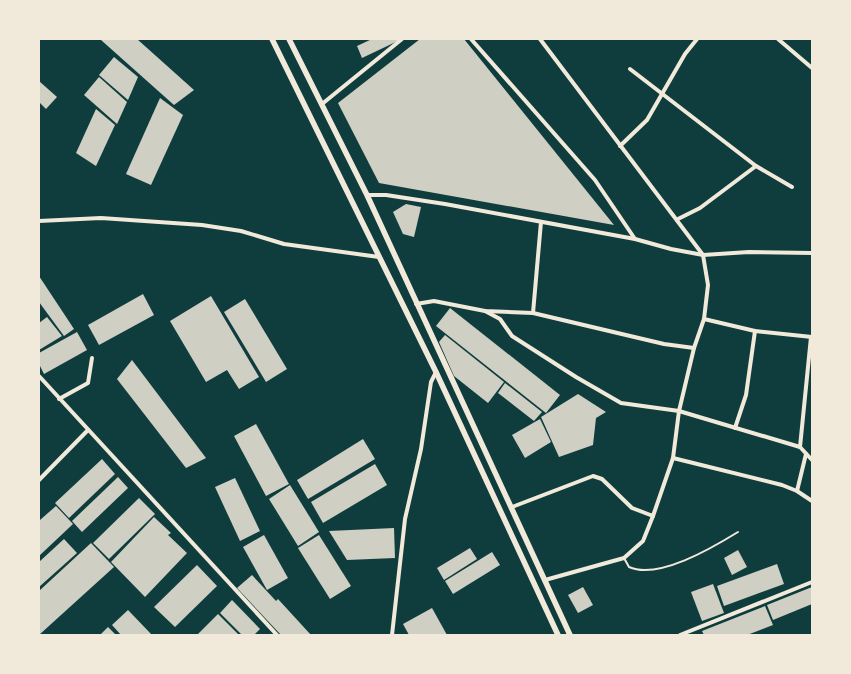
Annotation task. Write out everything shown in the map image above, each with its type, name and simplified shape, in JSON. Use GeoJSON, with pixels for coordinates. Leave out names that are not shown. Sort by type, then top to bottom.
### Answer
{"type":"FeatureCollection","features":[{"type":"Feature","properties":{"kind":"main road"},"geometry":{"type":"LineString","coordinates":[[272,39],[436,372],[558,635]]}},
{"type":"Feature","properties":{"kind":"main road"},"geometry":{"type":"LineString","coordinates":[[288,39],[367,195],[570,635]]}},
{"type":"Feature","properties":{"kind":"street"},"geometry":{"type":"LineString","coordinates":[[322,104],[402,39]]}},
{"type":"Feature","properties":{"kind":"street"},"geometry":{"type":"LineString","coordinates":[[471,39],[595,180],[635,239]]}},
{"type":"Feature","properties":{"kind":"street"},"geometry":{"type":"LineString","coordinates":[[540,39],[620,146],[678,219],[702,254],[708,285],[704,320],[694,348],[678,411],[673,458],[643,541],[624,558],[545,580]]}},
{"type":"Feature","properties":{"kind":"street"},"geometry":{"type":"LineString","coordinates":[[620,146],[647,120],[685,54],[697,39]]}},
{"type":"Feature","properties":{"kind":"street"},"geometry":{"type":"LineString","coordinates":[[778,39],[812,68]]}},
{"type":"Feature","properties":{"kind":"street"},"geometry":{"type":"LineString","coordinates":[[630,69],[756,166],[792,186]]}},
{"type":"Feature","properties":{"kind":"street"},"geometry":{"type":"LineString","coordinates":[[678,219],[700,208],[756,166]]}},
{"type":"Feature","properties":{"kind":"street"},"geometry":{"type":"LineString","coordinates":[[367,195],[386,195],[425,201],[635,239],[671,249],[702,254],[749,252],[811,253],[812,260]]}},
{"type":"Feature","properties":{"kind":"street"},"geometry":{"type":"LineString","coordinates":[[39,221],[101,218],[202,225],[241,231],[284,244],[379,257]]}},
{"type":"Feature","properties":{"kind":"street"},"geometry":{"type":"LineString","coordinates":[[533,313],[541,222]]}},
{"type":"Feature","properties":{"kind":"street"},"geometry":{"type":"LineString","coordinates":[[416,304],[434,301],[485,311],[533,313],[664,344],[694,348]]}},
{"type":"Feature","properties":{"kind":"street"},"geometry":{"type":"LineString","coordinates":[[485,311],[500,319],[512,336],[576,378],[621,403],[678,411],[800,447],[812,460]]}},
{"type":"Feature","properties":{"kind":"street"},"geometry":{"type":"LineString","coordinates":[[704,320],[755,331],[812,337],[800,447]]}},
{"type":"Feature","properties":{"kind":"street"},"geometry":{"type":"LineString","coordinates":[[735,428],[746,395],[755,331]]}},
{"type":"Feature","properties":{"kind":"street"},"geometry":{"type":"LineString","coordinates":[[59,399],[88,382],[92,358]]}},
{"type":"Feature","properties":{"kind":"street"},"geometry":{"type":"LineString","coordinates":[[392,635],[405,519],[422,449],[431,382],[436,372]]}},
{"type":"Feature","properties":{"kind":"street"},"geometry":{"type":"LineString","coordinates":[[39,376],[276,635]]}},
{"type":"Feature","properties":{"kind":"street"},"geometry":{"type":"LineString","coordinates":[[39,480],[88,430]]}},
{"type":"Feature","properties":{"kind":"street"},"geometry":{"type":"LineString","coordinates":[[797,491],[806,454]]}},
{"type":"Feature","properties":{"kind":"street"},"geometry":{"type":"LineString","coordinates":[[673,458],[797,491],[812,501]]}},
{"type":"Feature","properties":{"kind":"street"},"geometry":{"type":"LineString","coordinates":[[512,507],[593,476],[602,479],[632,508],[653,516]]}},
{"type":"Feature","properties":{"kind":"street"},"geometry":{"type":"LineString","coordinates":[[680,635],[812,582]]}},
{"type":"Feature","properties":{"kind":"lane"},"geometry":{"type":"LineString","coordinates":[[624,558],[629,567],[637,571],[655,570],[709,550],[738,532]]}},
{"type":"Feature","properties":{"kind":"building"},"geometry":{"type":"Polygon","coordinates":[[[137,39],[194,90],[174,105],[101,40],[137,39]]]}},
{"type":"Feature","properties":{"kind":"building"},"geometry":{"type":"Polygon","coordinates":[[[372,39],[402,39],[362,58],[357,46],[372,39]]]}},
{"type":"Feature","properties":{"kind":"building"},"geometry":{"type":"Polygon","coordinates":[[[420,39],[464,39],[614,225],[379,183],[338,103],[420,39]]]}},
{"type":"Feature","properties":{"kind":"building"},"geometry":{"type":"Polygon","coordinates":[[[114,57],[138,77],[128,100],[99,75],[114,57]]]}},
{"type":"Feature","properties":{"kind":"building"},"geometry":{"type":"Polygon","coordinates":[[[99,77],[127,102],[117,124],[84,95],[99,77]]]}},
{"type":"Feature","properties":{"kind":"building"},"geometry":{"type":"Polygon","coordinates":[[[39,81],[57,97],[46,109],[39,102],[39,81]]]}},
{"type":"Feature","properties":{"kind":"building"},"geometry":{"type":"Polygon","coordinates":[[[160,98],[183,115],[151,185],[126,174],[160,98]]]}},
{"type":"Feature","properties":{"kind":"building"},"geometry":{"type":"Polygon","coordinates":[[[96,109],[115,125],[96,166],[76,153],[96,109]]]}},
{"type":"Feature","properties":{"kind":"building"},"geometry":{"type":"Polygon","coordinates":[[[406,204],[421,207],[414,237],[403,234],[393,212],[406,204]]]}},
{"type":"Feature","properties":{"kind":"building"},"geometry":{"type":"Polygon","coordinates":[[[39,276],[74,329],[64,336],[39,302],[39,276]]]}},
{"type":"Feature","properties":{"kind":"building"},"geometry":{"type":"Polygon","coordinates":[[[143,294],[154,315],[99,345],[88,325],[143,294]]]}},
{"type":"Feature","properties":{"kind":"building"},"geometry":{"type":"Polygon","coordinates":[[[211,296],[259,377],[239,389],[227,370],[206,382],[170,321],[211,296]]]}},
{"type":"Feature","properties":{"kind":"building"},"geometry":{"type":"Polygon","coordinates":[[[245,299],[287,369],[266,382],[224,312],[245,299]]]}},
{"type":"Feature","properties":{"kind":"building"},"geometry":{"type":"Polygon","coordinates":[[[450,308],[560,395],[546,413],[436,326],[450,308]]]}},
{"type":"Feature","properties":{"kind":"building"},"geometry":{"type":"Polygon","coordinates":[[[47,317],[62,336],[39,350],[39,323],[47,317]]]}},
{"type":"Feature","properties":{"kind":"building"},"geometry":{"type":"Polygon","coordinates":[[[77,332],[87,350],[44,374],[39,364],[39,353],[77,332]]]}},
{"type":"Feature","properties":{"kind":"building"},"geometry":{"type":"Polygon","coordinates":[[[445,335],[504,382],[488,403],[454,376],[439,342],[445,335]]]}},
{"type":"Feature","properties":{"kind":"building"},"geometry":{"type":"Polygon","coordinates":[[[132,360],[206,458],[186,468],[117,379],[132,360]]]}},
{"type":"Feature","properties":{"kind":"building"},"geometry":{"type":"Polygon","coordinates":[[[505,383],[542,412],[534,421],[498,393],[505,383]]]}},
{"type":"Feature","properties":{"kind":"building"},"geometry":{"type":"Polygon","coordinates":[[[578,394],[606,412],[596,418],[593,445],[559,457],[541,417],[578,394]]]}},
{"type":"Feature","properties":{"kind":"building"},"geometry":{"type":"Polygon","coordinates":[[[540,419],[551,442],[525,458],[512,435],[540,419]]]}},
{"type":"Feature","properties":{"kind":"building"},"geometry":{"type":"Polygon","coordinates":[[[256,424],[289,484],[266,496],[234,436],[256,424]]]}},
{"type":"Feature","properties":{"kind":"building"},"geometry":{"type":"Polygon","coordinates":[[[363,439],[375,459],[308,499],[297,480],[363,439]]]}},
{"type":"Feature","properties":{"kind":"building"},"geometry":{"type":"Polygon","coordinates":[[[102,459],[115,474],[69,518],[55,503],[102,459]]]}},
{"type":"Feature","properties":{"kind":"building"},"geometry":{"type":"Polygon","coordinates":[[[375,464],[387,485],[323,523],[311,502],[375,464]]]}},
{"type":"Feature","properties":{"kind":"building"},"geometry":{"type":"Polygon","coordinates":[[[118,477],[128,488],[82,532],[72,521],[118,477]]]}},
{"type":"Feature","properties":{"kind":"building"},"geometry":{"type":"Polygon","coordinates":[[[235,478],[260,531],[240,541],[215,487],[235,478]]]}},
{"type":"Feature","properties":{"kind":"building"},"geometry":{"type":"Polygon","coordinates":[[[290,485],[319,532],[298,546],[269,499],[290,485]]]}},
{"type":"Feature","properties":{"kind":"building"},"geometry":{"type":"Polygon","coordinates":[[[139,498],[155,514],[109,559],[93,543],[139,498]]]}},
{"type":"Feature","properties":{"kind":"building"},"geometry":{"type":"Polygon","coordinates":[[[56,506],[73,524],[39,556],[39,519],[56,506]]]}},
{"type":"Feature","properties":{"kind":"building"},"geometry":{"type":"Polygon","coordinates":[[[154,517],[171,533],[168,535],[187,553],[145,597],[111,562],[154,517]]]}},
{"type":"Feature","properties":{"kind":"building"},"geometry":{"type":"Polygon","coordinates":[[[394,528],[395,558],[347,560],[329,531],[394,528]]]}},
{"type":"Feature","properties":{"kind":"building"},"geometry":{"type":"Polygon","coordinates":[[[264,535],[288,578],[267,590],[243,547],[264,535]]]}},
{"type":"Feature","properties":{"kind":"building"},"geometry":{"type":"Polygon","coordinates":[[[319,535],[351,586],[330,599],[298,548],[319,535]]]}},
{"type":"Feature","properties":{"kind":"building"},"geometry":{"type":"Polygon","coordinates":[[[64,539],[77,553],[39,587],[39,562],[64,539]]]}},
{"type":"Feature","properties":{"kind":"building"},"geometry":{"type":"Polygon","coordinates":[[[91,543],[114,567],[39,635],[39,591],[91,543]]]}},
{"type":"Feature","properties":{"kind":"building"},"geometry":{"type":"Polygon","coordinates":[[[470,548],[477,559],[444,580],[437,568],[470,548]]]}},
{"type":"Feature","properties":{"kind":"building"},"geometry":{"type":"Polygon","coordinates":[[[738,550],[747,567],[732,575],[724,558],[738,550]]]}},
{"type":"Feature","properties":{"kind":"building"},"geometry":{"type":"Polygon","coordinates":[[[492,552],[500,565],[453,594],[445,581],[492,552]]]}},
{"type":"Feature","properties":{"kind":"building"},"geometry":{"type":"Polygon","coordinates":[[[777,564],[784,584],[724,606],[717,586],[777,564]]]}},
{"type":"Feature","properties":{"kind":"building"},"geometry":{"type":"Polygon","coordinates":[[[197,565],[217,586],[175,627],[154,607],[197,565]]]}},
{"type":"Feature","properties":{"kind":"building"},"geometry":{"type":"Polygon","coordinates":[[[252,575],[276,601],[278,599],[311,635],[281,635],[237,588],[252,575]]]}},
{"type":"Feature","properties":{"kind":"building"},"geometry":{"type":"Polygon","coordinates":[[[713,584],[724,613],[702,621],[691,592],[713,584]]]}},
{"type":"Feature","properties":{"kind":"building"},"geometry":{"type":"Polygon","coordinates":[[[583,587],[593,605],[578,613],[568,595],[583,587]]]}},
{"type":"Feature","properties":{"kind":"building"},"geometry":{"type":"Polygon","coordinates":[[[812,587],[812,604],[773,620],[767,605],[812,587]]]}},
{"type":"Feature","properties":{"kind":"building"},"geometry":{"type":"Polygon","coordinates":[[[232,600],[260,629],[254,635],[242,635],[220,613],[232,600]]]}},
{"type":"Feature","properties":{"kind":"building"},"geometry":{"type":"Polygon","coordinates":[[[765,606],[773,625],[747,635],[704,635],[702,631],[765,606]]]}},
{"type":"Feature","properties":{"kind":"building"},"geometry":{"type":"Polygon","coordinates":[[[432,608],[447,635],[409,635],[403,624],[432,608]]]}},
{"type":"Feature","properties":{"kind":"building"},"geometry":{"type":"Polygon","coordinates":[[[128,610],[152,635],[121,635],[112,625],[128,610]]]}},
{"type":"Feature","properties":{"kind":"building"},"geometry":{"type":"Polygon","coordinates":[[[218,614],[239,635],[197,635],[218,614]]]}},
{"type":"Feature","properties":{"kind":"building"},"geometry":{"type":"Polygon","coordinates":[[[108,627],[116,635],[100,635],[108,627]]]}}]}
